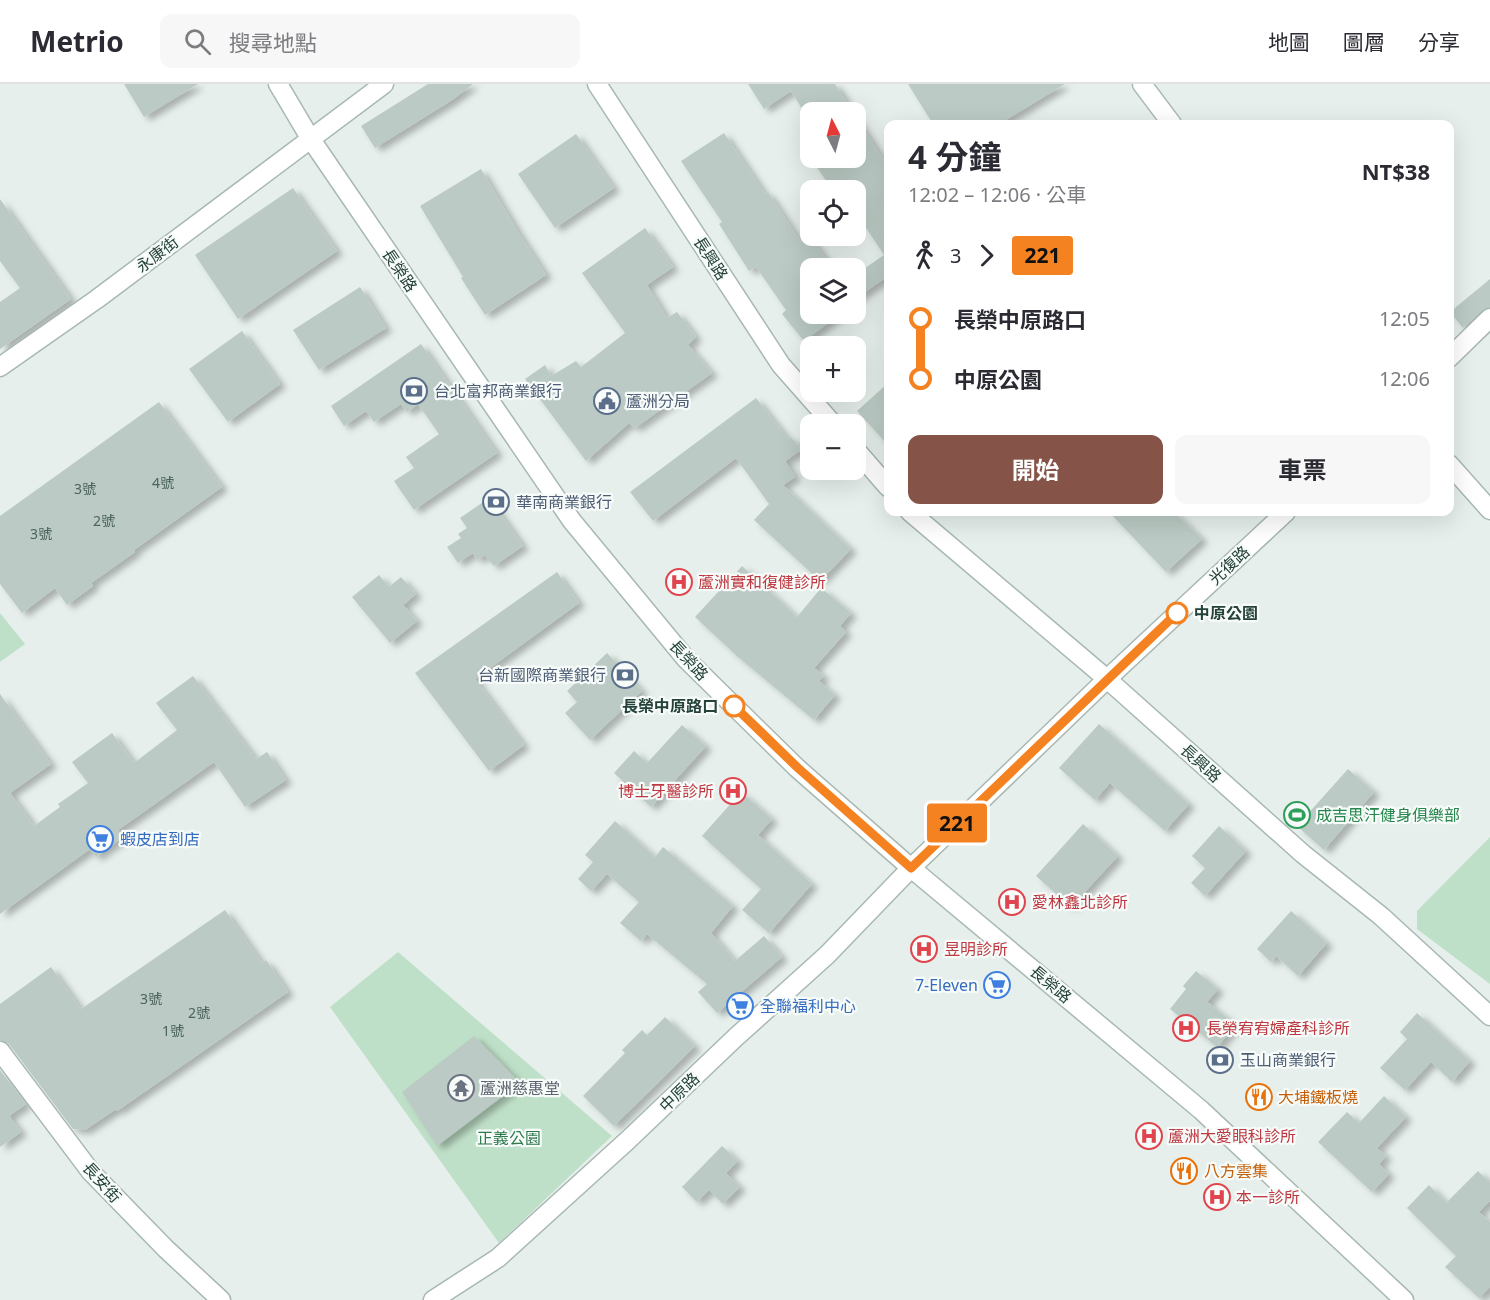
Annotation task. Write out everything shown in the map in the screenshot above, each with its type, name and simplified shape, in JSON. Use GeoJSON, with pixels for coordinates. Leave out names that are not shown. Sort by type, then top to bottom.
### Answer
{"type":"FeatureCollection","features":[{"type":"Feature","properties":{"kind":"street","name":"長榮路"},"geometry":{"type":"LineString","coordinates":[[278,84],[310,138],[572,521],[686,659],[798,768],[911,868],[1201,1110],[1404,1300]]}},
{"type":"Feature","properties":{"kind":"street","name":"永康街"},"geometry":{"type":"LineString","coordinates":[[0,367],[98,299],[384,84]]}},
{"type":"Feature","properties":{"kind":"street","name":"長興路"},"geometry":{"type":"LineString","coordinates":[[597,84],[781,365],[824,414]]}},
{"type":"Feature","properties":{"kind":"street"},"geometry":{"type":"LineString","coordinates":[[1142,84],[1169,120]]}},
{"type":"Feature","properties":{"kind":"street"},"geometry":{"type":"LineString","coordinates":[[1454,353],[1490,318]]}},
{"type":"Feature","properties":{"kind":"street"},"geometry":{"type":"LineString","coordinates":[[866,462],[884,483]]}},
{"type":"Feature","properties":{"kind":"street"},"geometry":{"type":"LineString","coordinates":[[1454,470],[1490,510]]}},
{"type":"Feature","properties":{"kind":"street","name":"長興路"},"geometry":{"type":"LineString","coordinates":[[915,516],[1107,679],[1295,847],[1381,916],[1490,1016]]}},
{"type":"Feature","properties":{"kind":"street","name":"光復路"},"geometry":{"type":"LineString","coordinates":[[911,868],[1107,679],[1282,516]]}},
{"type":"Feature","properties":{"kind":"street","name":"中原路"},"geometry":{"type":"LineString","coordinates":[[433,1300],[498,1258],[827,955],[911,868]]}},
{"type":"Feature","properties":{"kind":"street","name":"長安街"},"geometry":{"type":"LineString","coordinates":[[0,1051],[91,1172],[166,1249],[221,1300]]}},
{"type":"Feature","properties":{"kind":"green space"},"geometry":{"type":"Polygon","coordinates":[[[0,613],[25,644],[0,662],[0,613]]]}},
{"type":"Feature","properties":{"kind":"green space"},"geometry":{"type":"Polygon","coordinates":[[[1490,837],[1490,984],[1417,929],[1417,911],[1490,837]]]}},
{"type":"Feature","properties":{"kind":"green space","name":"正義公園"},"geometry":{"type":"Polygon","coordinates":[[[398,952],[612,1136],[499,1243],[330,1007],[398,952]]]}},
{"type":"Feature","properties":{"kind":"building"},"geometry":{"type":"Polygon","coordinates":[[[124,84],[198,84],[144,117],[124,84]]]}},
{"type":"Feature","properties":{"kind":"building"},"geometry":{"type":"Polygon","coordinates":[[[428,84],[473,84],[452,100],[375,148],[361,126],[428,84]]]}},
{"type":"Feature","properties":{"kind":"building"},"geometry":{"type":"Polygon","coordinates":[[[748,84],[835,84],[847,102],[800,102],[800,106],[791,91],[764,109],[748,84]]]}},
{"type":"Feature","properties":{"kind":"building"},"geometry":{"type":"Polygon","coordinates":[[[908,84],[1065,84],[1006,120],[930,120],[908,84]]]}},
{"type":"Feature","properties":{"kind":"building"},"geometry":{"type":"Polygon","coordinates":[[[724,133],[765,194],[768,192],[800,241],[800,246],[817,246],[825,258],[800,258],[800,324],[827,324],[811,336],[800,336],[782,314],[786,310],[756,267],[749,271],[719,224],[722,222],[681,161],[724,133]]]}},
{"type":"Feature","properties":{"kind":"building"},"geometry":{"type":"Polygon","coordinates":[[[866,133],[884,161],[884,255],[866,228],[866,180],[825,180],[818,168],[866,168],[866,133]]]}},
{"type":"Feature","properties":{"kind":"building"},"geometry":{"type":"Polygon","coordinates":[[[576,134],[614,188],[555,228],[518,174],[576,134]]]}},
{"type":"Feature","properties":{"kind":"building"},"geometry":{"type":"Polygon","coordinates":[[[481,169],[546,275],[485,315],[420,206],[481,169]]]}},
{"type":"Feature","properties":{"kind":"building"},"geometry":{"type":"Polygon","coordinates":[[[293,188],[337,251],[238,319],[195,255],[293,188]]]}},
{"type":"Feature","properties":{"kind":"building"},"geometry":{"type":"Polygon","coordinates":[[[0,199],[71,299],[0,349],[0,302],[20,288],[0,261],[0,199]]]}},
{"type":"Feature","properties":{"kind":"building","name":"蘆洲分局"},"geometry":{"type":"Polygon","coordinates":[[[645,228],[673,267],[647,285],[667,318],[677,312],[696,337],[688,345],[712,373],[635,428],[629,423],[586,461],[525,379],[545,365],[551,376],[576,361],[581,367],[625,333],[582,273],[645,228]]]}},
{"type":"Feature","properties":{"kind":"building"},"geometry":{"type":"Polygon","coordinates":[[[884,255],[884,279],[866,291],[866,267],[884,255]]]}},
{"type":"Feature","properties":{"kind":"building"},"geometry":{"type":"Polygon","coordinates":[[[1490,279],[1490,307],[1482,310],[1463,328],[1454,317],[1454,309],[1490,279]]]}},
{"type":"Feature","properties":{"kind":"building"},"geometry":{"type":"Polygon","coordinates":[[[360,287],[386,328],[319,370],[293,330],[360,287]]]}},
{"type":"Feature","properties":{"kind":"building"},"geometry":{"type":"Polygon","coordinates":[[[242,331],[280,384],[228,422],[189,369],[242,331]]]}},
{"type":"Feature","properties":{"kind":"building"},"geometry":{"type":"Polygon","coordinates":[[[421,344],[497,453],[414,510],[394,481],[414,468],[406,457],[439,434],[418,404],[407,412],[401,404],[374,422],[366,411],[344,426],[331,406],[421,344]]]}},
{"type":"Feature","properties":{"kind":"building"},"geometry":{"type":"Polygon","coordinates":[[[884,387],[884,441],[866,421],[866,414],[860,414],[857,411],[884,387]]]}},
{"type":"Feature","properties":{"kind":"building"},"geometry":{"type":"Polygon","coordinates":[[[756,398],[788,439],[791,437],[800,449],[785,461],[795,477],[783,485],[851,549],[820,581],[754,520],[769,504],[736,458],[653,521],[630,492],[756,398]]]}},
{"type":"Feature","properties":{"kind":"building"},"geometry":{"type":"Polygon","coordinates":[[[159,402],[222,487],[134,550],[135,552],[91,583],[93,586],[67,605],[55,588],[22,613],[0,584],[0,516],[159,402]]]}},
{"type":"Feature","properties":{"kind":"building"},"geometry":{"type":"Polygon","coordinates":[[[489,498],[523,546],[494,566],[485,555],[477,560],[473,553],[458,563],[447,547],[461,538],[458,534],[467,528],[460,518],[489,498]]]}},
{"type":"Feature","properties":{"kind":"building"},"geometry":{"type":"Polygon","coordinates":[[[1113,516],[1178,516],[1202,539],[1166,572],[1113,516]]]}},
{"type":"Feature","properties":{"kind":"building"},"geometry":{"type":"Polygon","coordinates":[[[742,566],[797,617],[821,588],[851,613],[840,626],[846,632],[814,668],[824,676],[819,681],[835,695],[814,720],[738,657],[695,617],[742,566]]]}},
{"type":"Feature","properties":{"kind":"building"},"geometry":{"type":"Polygon","coordinates":[[[557,572],[579,603],[475,679],[524,745],[489,771],[415,673],[557,572]]]}},
{"type":"Feature","properties":{"kind":"building"},"geometry":{"type":"Polygon","coordinates":[[[379,575],[389,587],[401,577],[416,594],[403,605],[417,621],[390,643],[352,597],[379,575]]]}},
{"type":"Feature","properties":{"kind":"building"},"geometry":{"type":"Polygon","coordinates":[[[607,653],[642,691],[590,740],[565,713],[577,702],[567,691],[607,653]]]}},
{"type":"Feature","properties":{"kind":"building"},"geometry":{"type":"Polygon","coordinates":[[[193,676],[256,759],[267,752],[286,780],[245,807],[214,762],[118,830],[123,837],[96,857],[90,849],[0,914],[0,694],[51,764],[10,793],[34,826],[60,807],[58,804],[88,783],[72,762],[112,733],[134,763],[177,730],[156,703],[193,676]]]}},
{"type":"Feature","properties":{"kind":"building"},"geometry":{"type":"Polygon","coordinates":[[[1099,724],[1189,804],[1165,831],[1110,783],[1095,800],[1059,768],[1099,724]]]}},
{"type":"Feature","properties":{"kind":"building"},"geometry":{"type":"Polygon","coordinates":[[[682,725],[706,746],[651,807],[614,773],[634,751],[647,763],[682,725]]]}},
{"type":"Feature","properties":{"kind":"building"},"geometry":{"type":"Polygon","coordinates":[[[1348,769],[1374,792],[1324,850],[1297,826],[1348,769]]]}},
{"type":"Feature","properties":{"kind":"building"},"geometry":{"type":"Polygon","coordinates":[[[741,792],[772,819],[758,835],[812,884],[769,933],[742,910],[761,889],[702,836],[741,792]]]}},
{"type":"Feature","properties":{"kind":"building"},"geometry":{"type":"Polygon","coordinates":[[[615,821],[655,857],[663,847],[733,906],[711,933],[735,961],[764,936],[782,957],[717,1013],[698,992],[707,984],[647,934],[641,941],[620,923],[639,902],[607,874],[591,891],[578,879],[593,862],[585,855],[615,821]]]}},
{"type":"Feature","properties":{"kind":"building"},"geometry":{"type":"Polygon","coordinates":[[[1083,824],[1118,856],[1071,907],[1036,876],[1083,824]]]}},
{"type":"Feature","properties":{"kind":"building"},"geometry":{"type":"Polygon","coordinates":[[[1219,826],[1246,851],[1205,896],[1191,883],[1205,868],[1192,856],[1219,826]]]}},
{"type":"Feature","properties":{"kind":"building"},"geometry":{"type":"Polygon","coordinates":[[[225,910],[262,963],[266,960],[288,992],[117,1111],[116,1109],[85,1130],[73,1129],[9,1044],[0,1040],[0,1004],[51,967],[81,1009],[225,910]]]}},
{"type":"Feature","properties":{"kind":"building"},"geometry":{"type":"Polygon","coordinates":[[[1291,911],[1327,943],[1298,976],[1276,956],[1271,962],[1257,949],[1291,911]]]}},
{"type":"Feature","properties":{"kind":"building"},"geometry":{"type":"Polygon","coordinates":[[[1196,971],[1218,989],[1207,1002],[1236,1025],[1217,1047],[1170,1009],[1186,989],[1183,986],[1196,971]]]}},
{"type":"Feature","properties":{"kind":"building"},"geometry":{"type":"Polygon","coordinates":[[[1417,1013],[1470,1061],[1452,1082],[1431,1062],[1405,1090],[1380,1068],[1407,1039],[1400,1032],[1417,1013]]]}},
{"type":"Feature","properties":{"kind":"building"},"geometry":{"type":"Polygon","coordinates":[[[665,1017],[695,1046],[614,1126],[583,1096],[625,1053],[622,1050],[642,1030],[647,1035],[665,1017]]]}},
{"type":"Feature","properties":{"kind":"building","name":"蘆洲慈惠堂"},"geometry":{"type":"Polygon","coordinates":[[[474,1036],[520,1083],[437,1146],[402,1092],[474,1036]]]}},
{"type":"Feature","properties":{"kind":"building"},"geometry":{"type":"Polygon","coordinates":[[[0,1070],[26,1104],[9,1116],[21,1132],[0,1147],[0,1070]]]}},
{"type":"Feature","properties":{"kind":"building"},"geometry":{"type":"Polygon","coordinates":[[[1384,1096],[1406,1117],[1377,1148],[1386,1156],[1379,1164],[1389,1174],[1372,1192],[1318,1142],[1347,1112],[1359,1123],[1384,1096]]]}},
{"type":"Feature","properties":{"kind":"building"},"geometry":{"type":"Polygon","coordinates":[[[722,1146],[738,1161],[726,1173],[740,1187],[723,1204],[709,1190],[697,1202],[682,1187],[722,1146]]]}},
{"type":"Feature","properties":{"kind":"building"},"geometry":{"type":"Polygon","coordinates":[[[1478,1171],[1490,1183],[1490,1201],[1479,1212],[1490,1222],[1490,1287],[1479,1298],[1445,1267],[1456,1256],[1407,1208],[1429,1185],[1446,1203],[1478,1171]]]}},
{"type":"Feature","properties":{"kind":"bus line","name":"221"},"geometry":{"type":"LineString","coordinates":[[734,706],[798,768],[911,868],[1177,613]]}},
{"type":"Feature","properties":{"kind":"place","name":"台北富邦商業銀行"},"geometry":{"type":"Point","coordinates":[414,391]}},
{"type":"Feature","properties":{"kind":"place","name":"蘆洲分局"},"geometry":{"type":"Point","coordinates":[607,401]}},
{"type":"Feature","properties":{"kind":"place","name":"華南商業銀行"},"geometry":{"type":"Point","coordinates":[496,502]}},
{"type":"Feature","properties":{"kind":"place","name":"蘆洲實和復健診所"},"geometry":{"type":"Point","coordinates":[679,582]}},
{"type":"Feature","properties":{"kind":"place","name":"中原公園"},"geometry":{"type":"Point","coordinates":[1177,613]}},
{"type":"Feature","properties":{"kind":"place","name":"台新國際商業銀行"},"geometry":{"type":"Point","coordinates":[625,675]}},
{"type":"Feature","properties":{"kind":"place","name":"長榮中原路口"},"geometry":{"type":"Point","coordinates":[734,706]}},
{"type":"Feature","properties":{"kind":"place","name":"博士牙醫診所"},"geometry":{"type":"Point","coordinates":[733,791]}},
{"type":"Feature","properties":{"kind":"place","name":"成吉思汗健身俱樂部"},"geometry":{"type":"Point","coordinates":[1297,815]}},
{"type":"Feature","properties":{"kind":"place","name":"蝦皮店到店"},"geometry":{"type":"Point","coordinates":[100,839]}},
{"type":"Feature","properties":{"kind":"place","name":"愛林鑫北診所"},"geometry":{"type":"Point","coordinates":[1012,902]}},
{"type":"Feature","properties":{"kind":"place","name":"昱明診所"},"geometry":{"type":"Point","coordinates":[924,949]}},
{"type":"Feature","properties":{"kind":"place","name":"7-Eleven"},"geometry":{"type":"Point","coordinates":[997,985]}},
{"type":"Feature","properties":{"kind":"place","name":"全聯福利中心"},"geometry":{"type":"Point","coordinates":[740,1006]}},
{"type":"Feature","properties":{"kind":"place","name":"長榮宥宥婦產科診所"},"geometry":{"type":"Point","coordinates":[1186,1028]}},
{"type":"Feature","properties":{"kind":"place","name":"玉山商業銀行"},"geometry":{"type":"Point","coordinates":[1220,1060]}},
{"type":"Feature","properties":{"kind":"place","name":"蘆洲慈惠堂"},"geometry":{"type":"Point","coordinates":[461,1088]}},
{"type":"Feature","properties":{"kind":"place","name":"大埔鐵板燒"},"geometry":{"type":"Point","coordinates":[1259,1097]}},
{"type":"Feature","properties":{"kind":"place","name":"蘆洲大愛眼科診所"},"geometry":{"type":"Point","coordinates":[1149,1136]}},
{"type":"Feature","properties":{"kind":"place","name":"八方雲集"},"geometry":{"type":"Point","coordinates":[1184,1171]}},
{"type":"Feature","properties":{"kind":"place","name":"本一診所"},"geometry":{"type":"Point","coordinates":[1217,1197]}}]}
